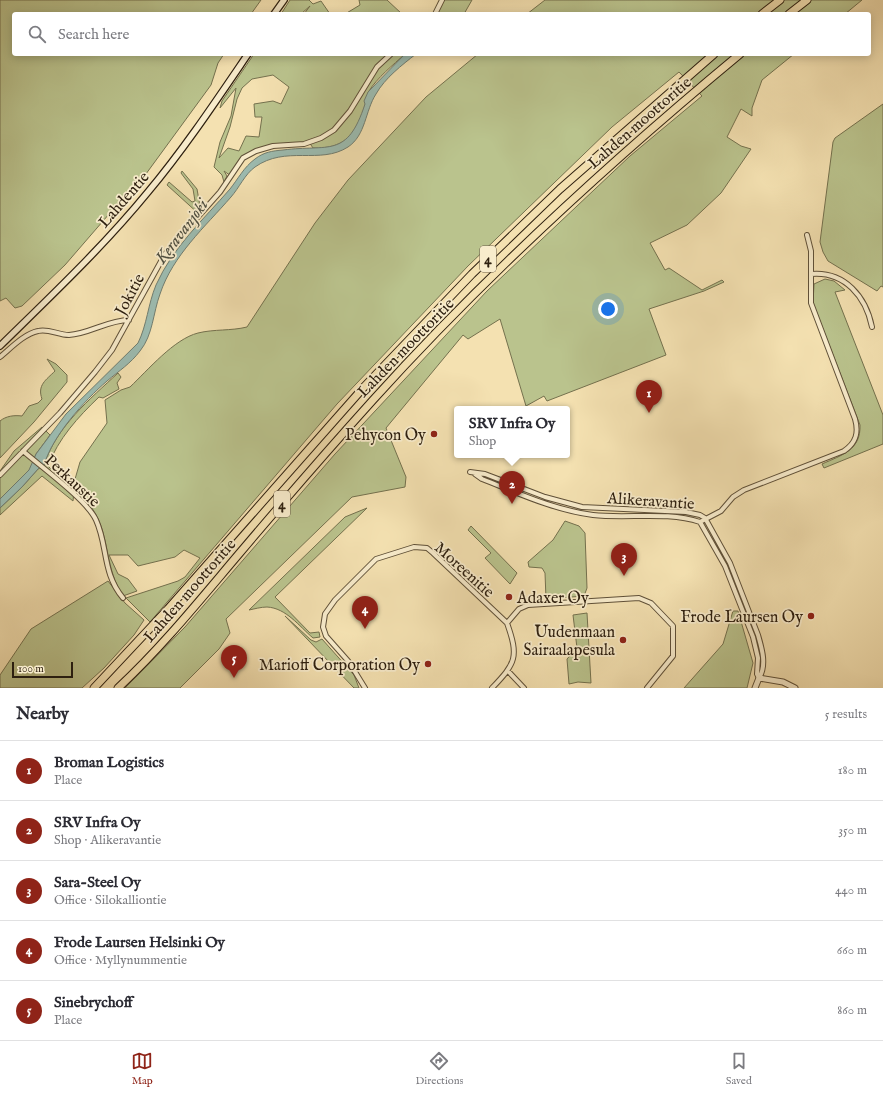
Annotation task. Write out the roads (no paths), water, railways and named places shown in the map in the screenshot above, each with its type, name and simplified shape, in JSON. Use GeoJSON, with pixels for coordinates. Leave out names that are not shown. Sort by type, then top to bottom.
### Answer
{"type":"FeatureCollection","features":[{"type":"Feature","properties":{"kind":"highway"},"geometry":{"type":"LineString","coordinates":[[764,12],[777,0]]}},
{"type":"Feature","properties":{"kind":"highway"},"geometry":{"type":"LineString","coordinates":[[765,12],[780,0]]}},
{"type":"Feature","properties":{"kind":"highway"},"geometry":{"type":"LineString","coordinates":[[791,12],[806,0]]}},
{"type":"Feature","properties":{"kind":"highway","name":"Lahden moottoritie"},"geometry":{"type":"LineString","coordinates":[[94,688],[173,604],[364,386],[462,285],[560,189],[712,56]]}},
{"type":"Feature","properties":{"kind":"highway","name":"Lahden moottoritie"},"geometry":{"type":"LineString","coordinates":[[118,688],[181,622],[375,398],[482,287],[571,201],[657,124],[738,56]]}},
{"type":"Feature","properties":{"kind":"main road"},"geometry":{"type":"LineString","coordinates":[[275,12],[284,0]]}},
{"type":"Feature","properties":{"kind":"main road","name":"Lahdentie"},"geometry":{"type":"LineString","coordinates":[[0,346],[99,247],[148,192],[206,117],[247,56]]}},
{"type":"Feature","properties":{"kind":"street"},"geometry":{"type":"LineString","coordinates":[[435,12],[442,0]]}},
{"type":"Feature","properties":{"kind":"street","name":"Jokitie"},"geometry":{"type":"LineString","coordinates":[[0,475],[60,413],[96,372],[112,350],[165,254],[220,192],[244,158],[256,151],[274,146],[304,144],[321,138],[334,130],[350,112],[377,67],[389,56]]}},
{"type":"Feature","properties":{"kind":"street"},"geometry":{"type":"LineString","coordinates":[[700,522],[721,511],[739,492],[844,451],[856,437],[858,431],[855,419],[811,304],[811,251],[807,235]]}},
{"type":"Feature","properties":{"kind":"street"},"geometry":{"type":"LineString","coordinates":[[811,274],[825,274],[843,280],[855,290],[863,300],[869,314],[872,327]]}},
{"type":"Feature","properties":{"kind":"street"},"geometry":{"type":"LineString","coordinates":[[0,357],[27,336],[38,331],[44,330],[71,335],[119,320],[128,320]]}},
{"type":"Feature","properties":{"kind":"street","name":"Perkaustie"},"geometry":{"type":"LineString","coordinates":[[23,451],[93,513],[99,528],[105,559],[115,587],[123,598]]}},
{"type":"Feature","properties":{"kind":"street","name":"Alikeravantie"},"geometry":{"type":"LineString","coordinates":[[470,472],[482,479],[569,511],[604,516],[685,518],[700,522],[725,566],[753,637],[758,658],[757,674],[759,678]]}},
{"type":"Feature","properties":{"kind":"street","name":"Alikeravantie"},"geometry":{"type":"LineString","coordinates":[[475,474],[485,474],[545,498],[582,508],[686,512],[706,518],[730,563],[758,635],[761,646],[763,671],[755,688]]}},
{"type":"Feature","properties":{"kind":"street","name":"Moreenitie"},"geometry":{"type":"LineString","coordinates":[[365,688],[349,662],[326,636],[323,626],[323,619],[328,608],[335,600],[376,560],[414,547],[426,548],[441,559],[507,623],[512,637],[514,660],[508,671],[492,688]]}},
{"type":"Feature","properties":{"kind":"street"},"geometry":{"type":"LineString","coordinates":[[507,623],[519,609],[528,605],[639,598],[651,603],[673,626],[674,656],[647,688]]}},
{"type":"Feature","properties":{"kind":"street"},"geometry":{"type":"LineString","coordinates":[[508,671],[524,688]]}},
{"type":"Feature","properties":{"kind":"street"},"geometry":{"type":"LineString","coordinates":[[759,678],[783,682],[795,688]]}},
{"type":"Feature","properties":{"kind":"water"},"geometry":{"type":"Polygon","coordinates":[[[403,56],[414,56],[394,72],[380,88],[372,101],[362,129],[354,142],[348,147],[326,155],[279,157],[255,167],[248,173],[231,197],[181,254],[173,267],[160,294],[148,338],[140,351],[129,363],[98,389],[79,408],[54,442],[44,465],[38,469],[0,508],[0,499],[29,470],[36,454],[66,414],[138,343],[153,292],[163,271],[180,246],[230,189],[241,173],[251,162],[268,152],[324,147],[343,141],[351,134],[358,122],[368,92],[403,56]]]}},
{"type":"Feature","properties":{"kind":"place","name":"Broman Logistics"},"geometry":{"type":"Point","coordinates":[649,413]}},
{"type":"Feature","properties":{"kind":"place","name":"Pehycon Oy"},"geometry":{"type":"Point","coordinates":[434,434]}},
{"type":"Feature","properties":{"kind":"place","name":"SRV Infra Oy"},"geometry":{"type":"Point","coordinates":[512,504]}},
{"type":"Feature","properties":{"kind":"place","name":"Sara-Steel Oy"},"geometry":{"type":"Point","coordinates":[624,576]}},
{"type":"Feature","properties":{"kind":"place","name":"Adaxer Oy"},"geometry":{"type":"Point","coordinates":[509,597]}},
{"type":"Feature","properties":{"kind":"place","name":"Frode Laursen Oy"},"geometry":{"type":"Point","coordinates":[811,616]}},
{"type":"Feature","properties":{"kind":"place","name":"Frode Laursen Helsinki Oy"},"geometry":{"type":"Point","coordinates":[365,629]}},
{"type":"Feature","properties":{"kind":"place","name":"Uudenmaan Sairaalapesula"},"geometry":{"type":"Point","coordinates":[623,640]}},
{"type":"Feature","properties":{"kind":"place","name":"Marioff Corporation Oy"},"geometry":{"type":"Point","coordinates":[428,664]}},
{"type":"Feature","properties":{"kind":"place","name":"Sinebrychoff"},"geometry":{"type":"Point","coordinates":[234,678]}},
{"type":"Feature","properties":{"kind":"water label","name":"Keravanjoki"},"geometry":{"type":"Point","coordinates":[181,231]}}]}
